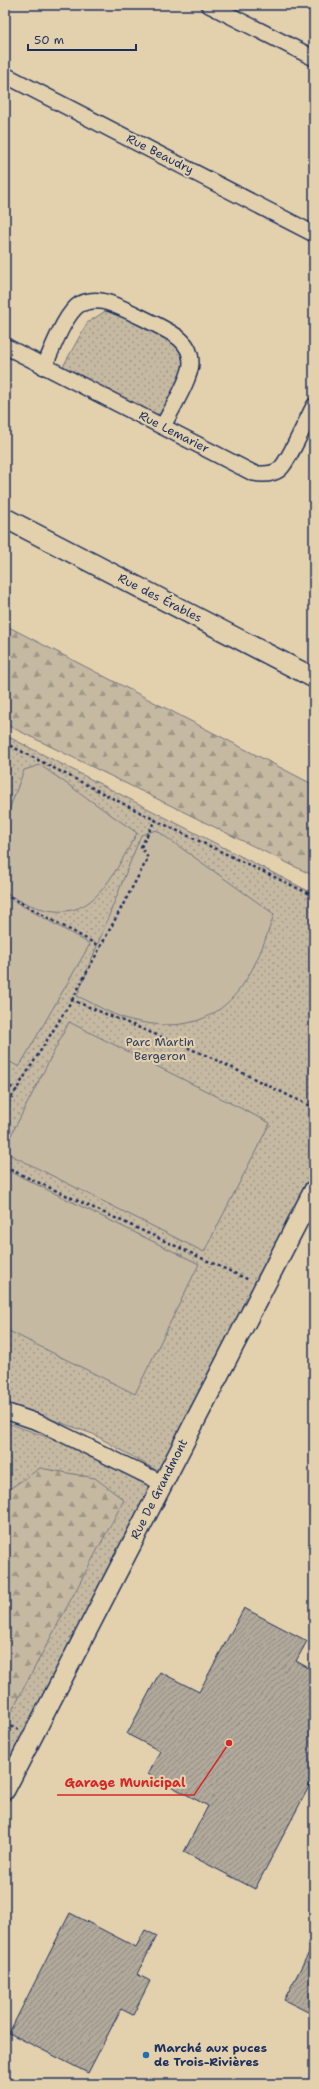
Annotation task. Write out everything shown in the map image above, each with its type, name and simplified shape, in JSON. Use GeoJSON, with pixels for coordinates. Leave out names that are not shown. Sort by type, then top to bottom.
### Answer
{"type":"FeatureCollection","features":[{"type":"Feature","properties":{"kind":"street"},"geometry":{"type":"LineString","coordinates":[[209,5],[314,58]]}},
{"type":"Feature","properties":{"kind":"street","name":"Rue Beaudry"},"geometry":{"type":"LineString","coordinates":[[5,75],[314,234]]}},
{"type":"Feature","properties":{"kind":"street"},"geometry":{"type":"LineString","coordinates":[[44,367],[69,316],[76,308],[86,302],[106,302],[172,333],[181,339],[187,347],[191,363],[189,374],[162,426]]}},
{"type":"Feature","properties":{"kind":"street","name":"Rue Lemarier"},"geometry":{"type":"LineString","coordinates":[[5,346],[248,471],[267,474],[283,465],[314,406]]}},
{"type":"Feature","properties":{"kind":"street","name":"Rue des Érables"},"geometry":{"type":"LineString","coordinates":[[5,518],[314,678]]}},
{"type":"Feature","properties":{"kind":"street","name":"Rue De Grandmont"},"geometry":{"type":"LineString","coordinates":[[5,1790],[314,1190]]}},
{"type":"Feature","properties":{"kind":"street"},"geometry":{"type":"LineString","coordinates":[[5,1411],[40,1423],[162,1483]]}},
{"type":"Feature","properties":{"kind":"path"},"geometry":{"type":"LineString","coordinates":[[5,743],[155,820],[314,896]]}},
{"type":"Feature","properties":{"kind":"path"},"geometry":{"type":"LineString","coordinates":[[5,1108],[17,1091],[72,1000],[148,858],[141,847],[155,820]]}},
{"type":"Feature","properties":{"kind":"path"},"geometry":{"type":"LineString","coordinates":[[5,894],[101,947]]}},
{"type":"Feature","properties":{"kind":"path"},"geometry":{"type":"LineString","coordinates":[[72,1000],[210,1057],[314,1108]]}},
{"type":"Feature","properties":{"kind":"path"},"geometry":{"type":"LineString","coordinates":[[5,1083],[17,1091]]}},
{"type":"Feature","properties":{"kind":"path"},"geometry":{"type":"LineString","coordinates":[[5,1167],[264,1287]]}},
{"type":"Feature","properties":{"kind":"green space"},"geometry":{"type":"Polygon","coordinates":[[[107,310],[133,316],[185,347],[195,366],[164,426],[60,372],[87,323],[107,310]]]}},
{"type":"Feature","properties":{"kind":"green space"},"geometry":{"type":"Polygon","coordinates":[[[5,625],[314,785],[314,876],[5,724],[5,625]]]}},
{"type":"Feature","properties":{"kind":"green space","name":"Parc Martin Bergeron"},"geometry":{"type":"Polygon","coordinates":[[[5,735],[314,894],[314,1204],[170,1478],[93,1434],[5,1403],[5,735]]]}},
{"type":"Feature","properties":{"kind":"green space"},"geometry":{"type":"Polygon","coordinates":[[[40,765],[137,833],[112,876],[100,892],[87,904],[72,910],[53,911],[32,905],[5,893],[5,821],[24,770],[40,765]]]}},
{"type":"Feature","properties":{"kind":"green space"},"geometry":{"type":"Polygon","coordinates":[[[156,830],[274,914],[265,942],[254,966],[241,987],[226,1004],[207,1017],[185,1024],[158,1025],[127,1019],[77,996],[141,835],[156,830]]]}},
{"type":"Feature","properties":{"kind":"green space"},"geometry":{"type":"Polygon","coordinates":[[[5,896],[90,944],[19,1067],[5,1059],[5,896]]]}},
{"type":"Feature","properties":{"kind":"green space"},"geometry":{"type":"Polygon","coordinates":[[[69,1022],[270,1123],[204,1252],[5,1152],[5,1147],[69,1022]]]}},
{"type":"Feature","properties":{"kind":"green space"},"geometry":{"type":"Polygon","coordinates":[[[5,1169],[199,1264],[135,1394],[5,1329],[5,1169]]]}},
{"type":"Feature","properties":{"kind":"green space"},"geometry":{"type":"Polygon","coordinates":[[[5,1422],[86,1451],[161,1493],[5,1787],[5,1422]]]}},
{"type":"Feature","properties":{"kind":"green space"},"geometry":{"type":"Polygon","coordinates":[[[40,1468],[95,1478],[124,1500],[5,1723],[5,1492],[40,1468]]]}},
{"type":"Feature","properties":{"kind":"building"},"geometry":{"type":"Polygon","coordinates":[[[244,1608],[307,1641],[296,1661],[314,1671],[314,1777],[255,1889],[184,1852],[208,1806],[148,1774],[160,1751],[127,1734],[160,1672],[199,1692],[244,1608]]]}},
{"type":"Feature","properties":{"kind":"building"},"geometry":{"type":"Polygon","coordinates":[[[70,1913],[136,1947],[145,1930],[157,1936],[137,1974],[150,1981],[133,2015],[121,2009],[88,2073],[9,2033],[70,1913]]]}},
{"type":"Feature","properties":{"kind":"building"},"geometry":{"type":"Polygon","coordinates":[[[314,1943],[314,2015],[284,2000],[314,1943]]]}},
{"type":"Feature","properties":{"kind":"place","name":"Garage Municipal"},"geometry":{"type":"Point","coordinates":[229,1743]}},
{"type":"Feature","properties":{"kind":"place","name":"Marché aux puces de Trois-Rivières"},"geometry":{"type":"Point","coordinates":[146,2055]}}]}
